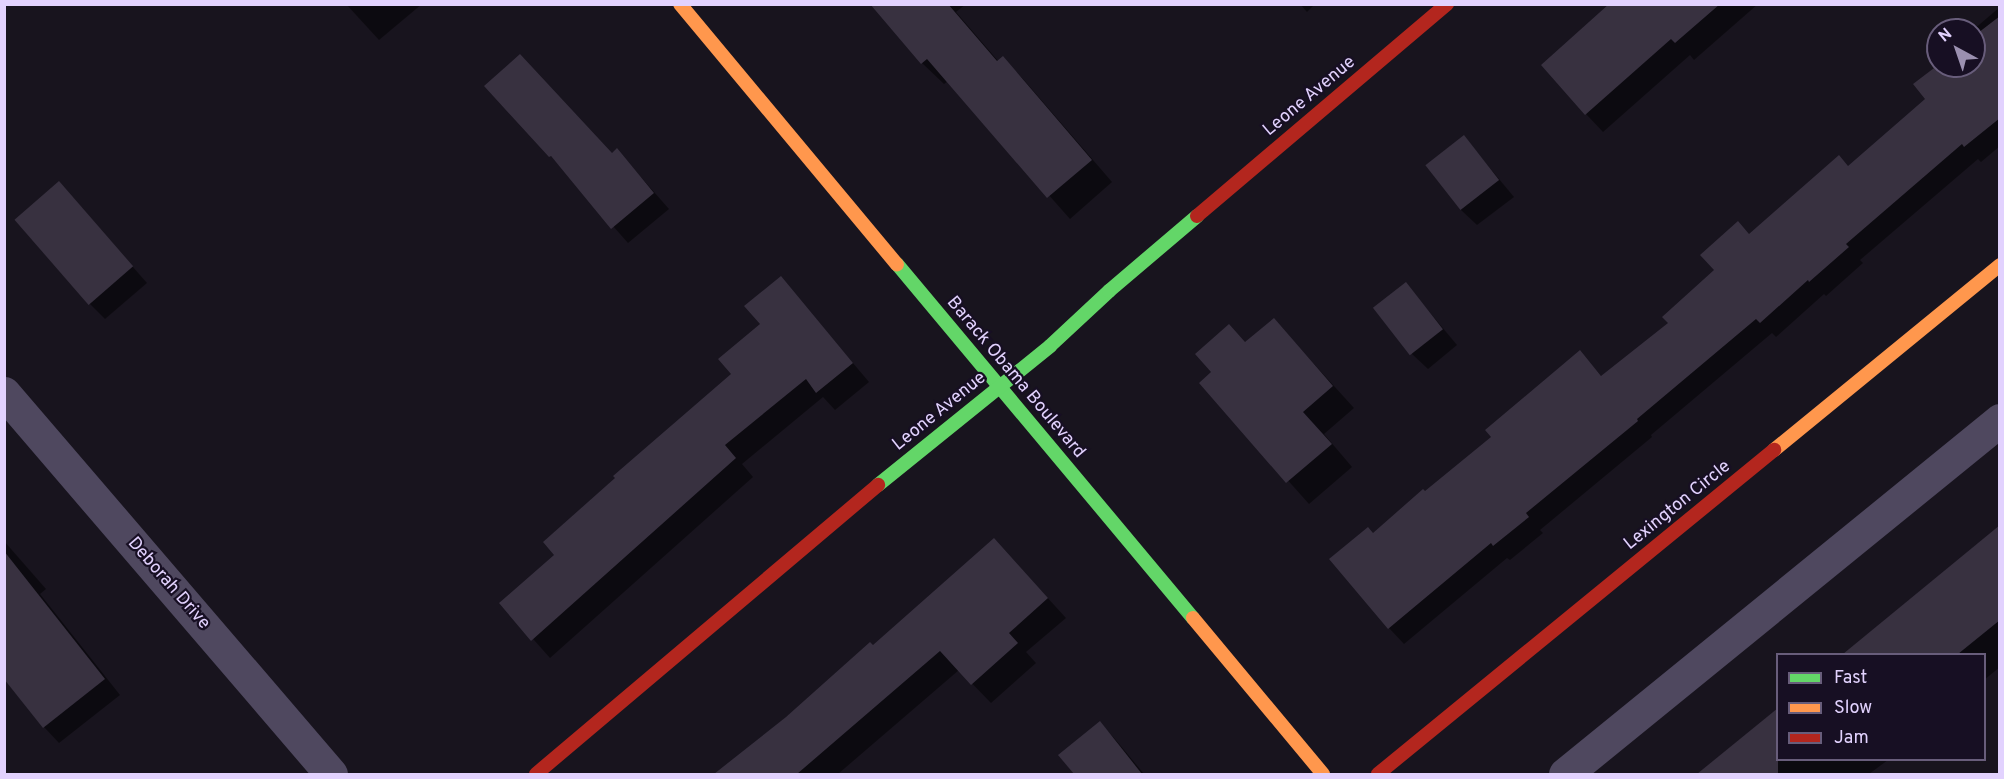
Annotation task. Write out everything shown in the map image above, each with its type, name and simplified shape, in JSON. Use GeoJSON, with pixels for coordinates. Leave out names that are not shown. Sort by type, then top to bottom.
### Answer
{"type":"FeatureCollection","features":[{"type":"Feature","properties":{"kind":"street","name":"Barack Obama Boulevard"},"geometry":{"type":"LineString","coordinates":[[680,4],[1323,774]]}},
{"type":"Feature","properties":{"kind":"street","name":"Leone Avenue"},"geometry":{"type":"LineString","coordinates":[[536,774],[812,538],[1050,346],[1118,283],[1447,4]]}},
{"type":"Feature","properties":{"kind":"street","name":"Lexington Circle"},"geometry":{"type":"LineString","coordinates":[[1378,774],[2000,265]]}},
{"type":"Feature","properties":{"kind":"street","name":"Deborah Drive"},"geometry":{"type":"LineString","coordinates":[[4,393],[331,774]]}},
{"type":"Feature","properties":{"kind":"street"},"geometry":{"type":"LineString","coordinates":[[1564,774],[2000,420]]}},
{"type":"Feature","properties":{"kind":"building"},"geometry":{"type":"Polygon","coordinates":[[[870,4],[948,4],[997,61],[1003,56],[1092,160],[1047,198],[927,59],[921,64],[870,4]]]}},
{"type":"Feature","properties":{"kind":"building"},"geometry":{"type":"Polygon","coordinates":[[[1609,4],[1720,4],[1675,43],[1671,39],[1585,115],[1541,65],[1609,4]]]}},
{"type":"Feature","properties":{"kind":"building"},"geometry":{"type":"Polygon","coordinates":[[[2000,16],[2000,118],[1964,147],[1962,144],[1846,244],[1849,247],[1809,282],[1808,280],[1760,323],[1756,319],[1637,419],[1638,421],[1526,513],[1529,517],[1493,546],[1491,543],[1388,629],[1329,559],[1368,527],[1373,533],[1423,489],[1425,491],[1491,437],[1485,430],[1580,350],[1601,376],[1668,323],[1662,317],[1714,270],[1700,255],[1738,221],[1749,234],[1839,155],[1848,166],[1925,99],[1913,84],[1926,74],[1926,78],[1986,78],[1986,27],[2000,16]]]}},
{"type":"Feature","properties":{"kind":"building"},"geometry":{"type":"Polygon","coordinates":[[[520,54],[612,153],[617,148],[654,193],[611,229],[551,156],[549,157],[484,86],[520,54]]]}},
{"type":"Feature","properties":{"kind":"building"},"geometry":{"type":"Polygon","coordinates":[[[1464,135],[1499,180],[1460,210],[1425,165],[1464,135]]]}},
{"type":"Feature","properties":{"kind":"building"},"geometry":{"type":"Polygon","coordinates":[[[59,181],[133,266],[89,305],[14,220],[59,181]]]}},
{"type":"Feature","properties":{"kind":"building"},"geometry":{"type":"Polygon","coordinates":[[[781,276],[853,363],[816,393],[806,379],[725,445],[736,458],[531,641],[499,603],[554,555],[543,542],[615,478],[613,476],[731,374],[718,359],[760,324],[744,306],[781,276]]]}},
{"type":"Feature","properties":{"kind":"building"},"geometry":{"type":"Polygon","coordinates":[[[1406,282],[1443,329],[1410,355],[1373,308],[1406,282]]]}},
{"type":"Feature","properties":{"kind":"building"},"geometry":{"type":"Polygon","coordinates":[[[1274,318],[1333,386],[1303,412],[1332,444],[1286,483],[1199,383],[1211,372],[1195,354],[1229,324],[1245,342],[1274,318]]]}},
{"type":"Feature","properties":{"kind":"building"},"geometry":{"type":"Polygon","coordinates":[[[2000,525],[2000,620],[1959,653],[1844,653],[2000,525]]]}},
{"type":"Feature","properties":{"kind":"building"},"geometry":{"type":"Polygon","coordinates":[[[994,538],[1048,598],[1009,633],[1018,643],[971,685],[940,651],[797,774],[714,774],[786,717],[870,642],[873,645],[994,538]]]}},
{"type":"Feature","properties":{"kind":"building"},"geometry":{"type":"Polygon","coordinates":[[[4,551],[105,679],[43,728],[4,679],[4,551]]]}},
{"type":"Feature","properties":{"kind":"building"},"geometry":{"type":"Polygon","coordinates":[[[1776,710],[1778,774],[1697,774],[1776,710]]]}},
{"type":"Feature","properties":{"kind":"building"},"geometry":{"type":"Polygon","coordinates":[[[1100,721],[1142,774],[1074,774],[1058,755],[1100,721]]]}},
{"type":"Feature","properties":{"kind":"traffic: fast"},"geometry":{"type":"LineString","coordinates":[[878,485],[1050,346],[1109,291],[1197,216]]}},
{"type":"Feature","properties":{"kind":"traffic: fast"},"geometry":{"type":"LineString","coordinates":[[897,264],[1193,618]]}},
{"type":"Feature","properties":{"kind":"traffic: slow"},"geometry":{"type":"LineString","coordinates":[[680,4],[897,264]]}},
{"type":"Feature","properties":{"kind":"traffic: slow"},"geometry":{"type":"LineString","coordinates":[[1774,450],[2000,265]]}},
{"type":"Feature","properties":{"kind":"traffic: slow"},"geometry":{"type":"LineString","coordinates":[[1193,618],[1323,774]]}},
{"type":"Feature","properties":{"kind":"traffic: jam"},"geometry":{"type":"LineString","coordinates":[[1197,216],[1447,4]]}},
{"type":"Feature","properties":{"kind":"traffic: jam"},"geometry":{"type":"LineString","coordinates":[[1378,774],[1774,450]]}},
{"type":"Feature","properties":{"kind":"traffic: jam"},"geometry":{"type":"LineString","coordinates":[[536,774],[878,485]]}}]}
